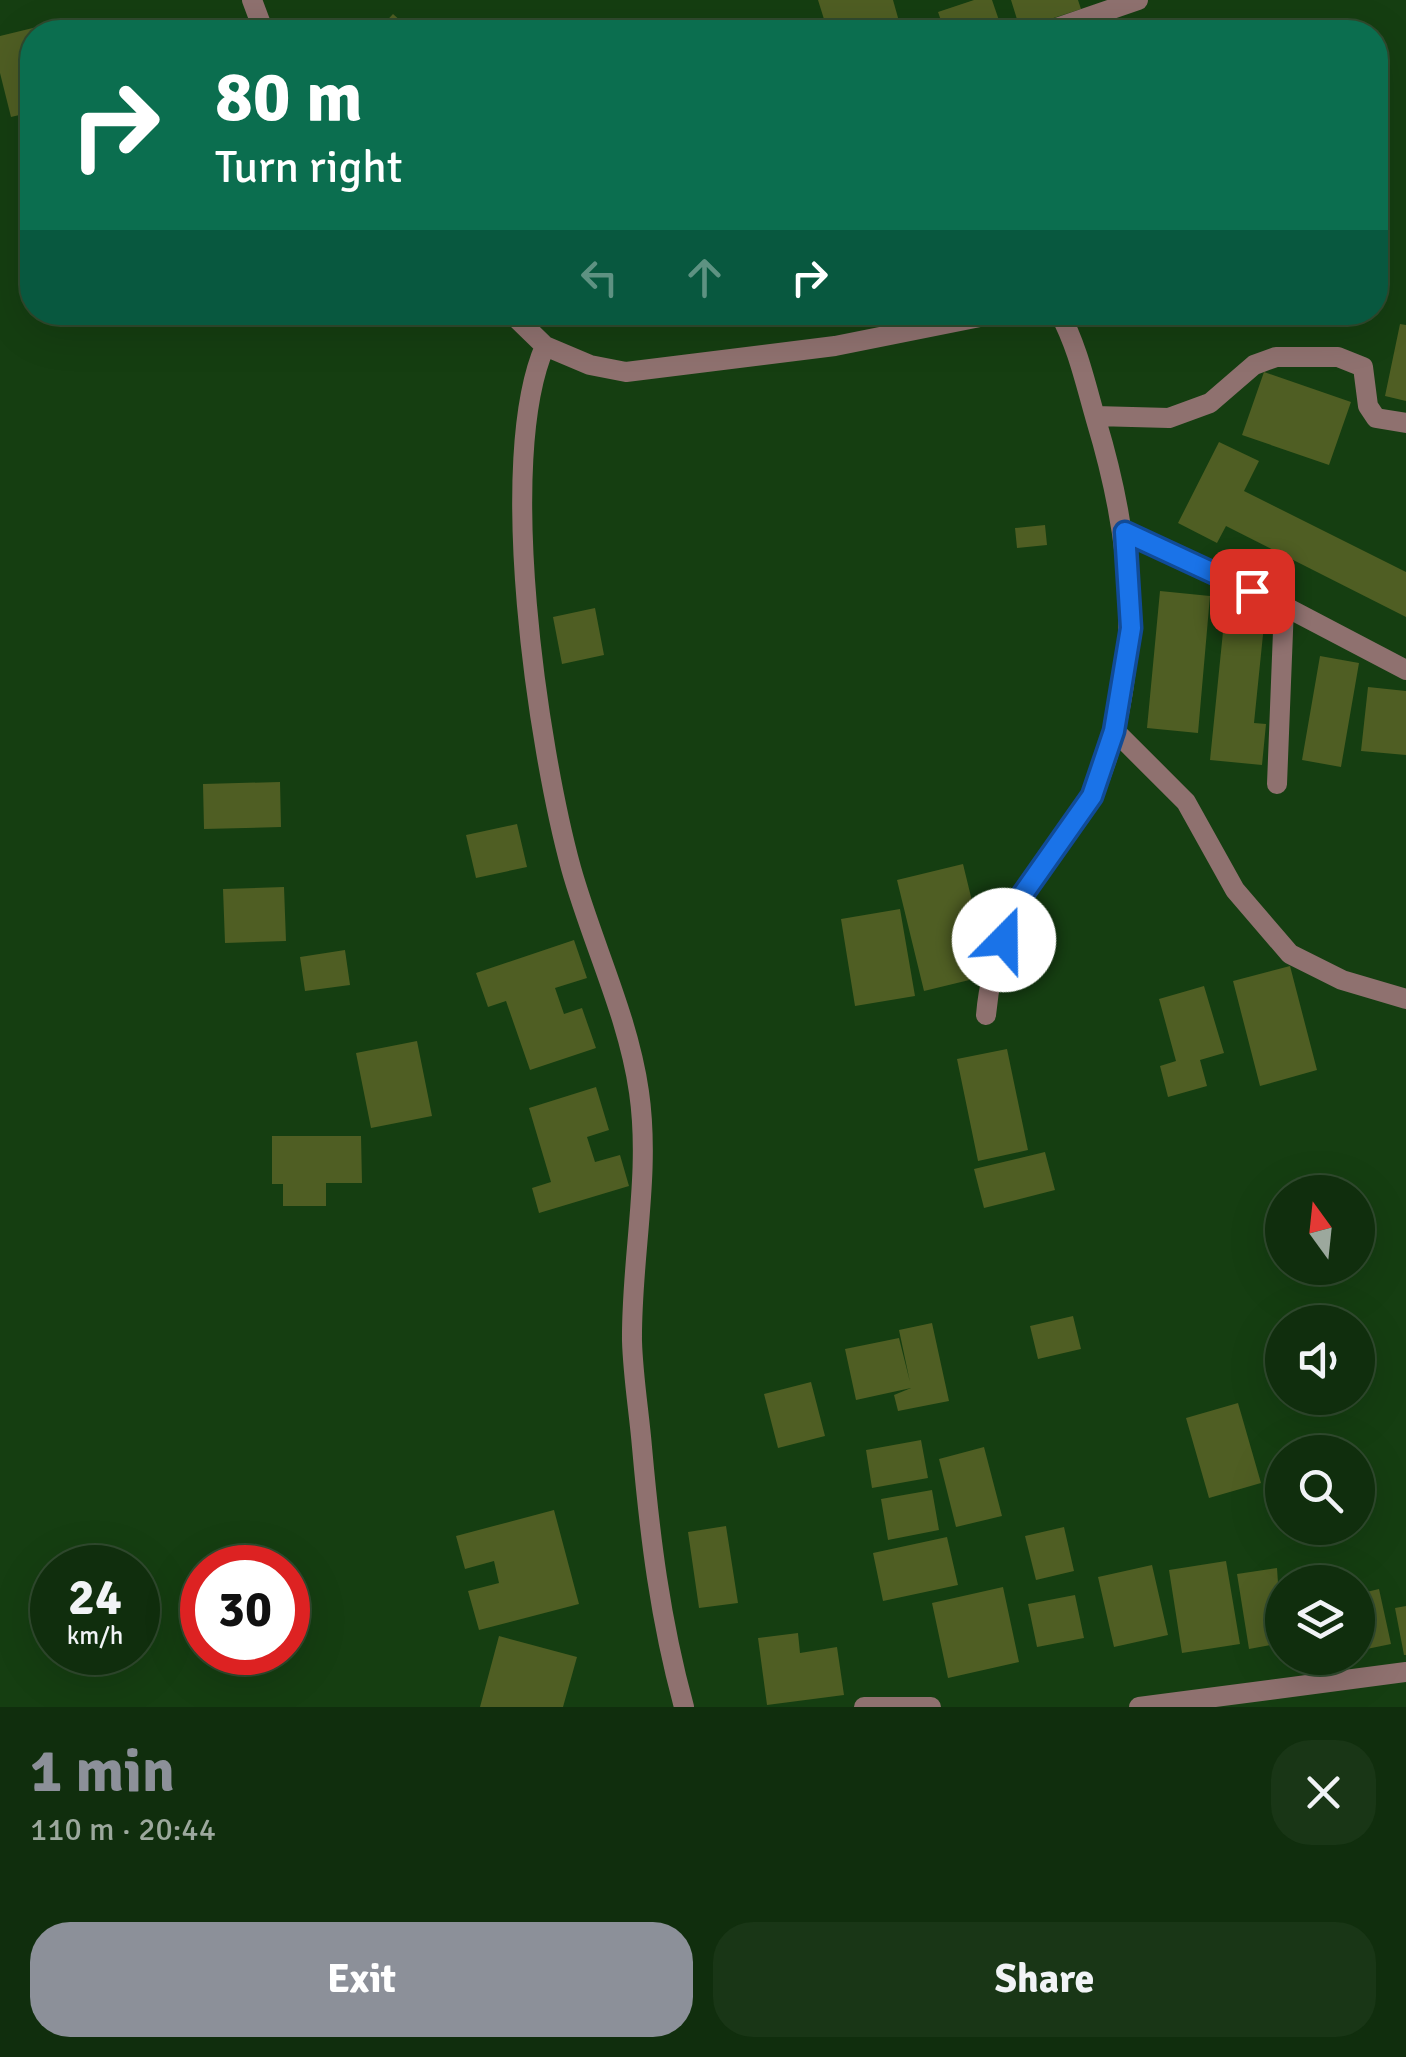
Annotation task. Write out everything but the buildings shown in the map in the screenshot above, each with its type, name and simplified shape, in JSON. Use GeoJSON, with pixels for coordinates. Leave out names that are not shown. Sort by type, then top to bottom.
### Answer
{"type":"FeatureCollection","features":[{"type":"Feature","properties":{"kind":"street"},"geometry":{"type":"LineString","coordinates":[[1080,20],[1138,0]]}},
{"type":"Feature","properties":{"kind":"street"},"geometry":{"type":"LineString","coordinates":[[524,325],[546,346],[590,365],[626,372],[835,346],[940,325]]}},
{"type":"Feature","properties":{"kind":"street"},"geometry":{"type":"LineString","coordinates":[[986,1016],[989,984],[1023,894],[1092,796],[1114,731],[1131,628],[1125,532],[1077,346],[1066,325]]}},
{"type":"Feature","properties":{"kind":"street"},"geometry":{"type":"LineString","coordinates":[[546,346],[533,374],[526,427],[528,629],[571,867],[632,1053],[640,1094],[644,1136],[632,1341],[660,1612],[684,1707]]}},
{"type":"Feature","properties":{"kind":"street"},"geometry":{"type":"LineString","coordinates":[[1095,416],[1170,418],[1210,403],[1254,365],[1276,357],[1311,356],[1354,360],[1363,367],[1368,406],[1376,418],[1406,423]]}},
{"type":"Feature","properties":{"kind":"street"},"geometry":{"type":"LineString","coordinates":[[1125,532],[1284,606],[1406,670]]}},
{"type":"Feature","properties":{"kind":"street"},"geometry":{"type":"LineString","coordinates":[[1277,784],[1284,606]]}},
{"type":"Feature","properties":{"kind":"street"},"geometry":{"type":"LineString","coordinates":[[1114,731],[1186,802],[1236,890],[1290,954],[1342,980],[1406,999]]}},
{"type":"Feature","properties":{"kind":"street"},"geometry":{"type":"LineString","coordinates":[[1138,1707],[1406,1672]]}},
{"type":"Feature","properties":{"kind":"street"},"geometry":{"type":"LineString","coordinates":[[864,1707],[930,1707]]}},
{"type":"Feature","properties":{"kind":"route"},"geometry":{"type":"LineString","coordinates":[[1004,940],[1023,894],[1092,796],[1114,731],[1131,628],[1125,532],[1252,591]]}}]}
